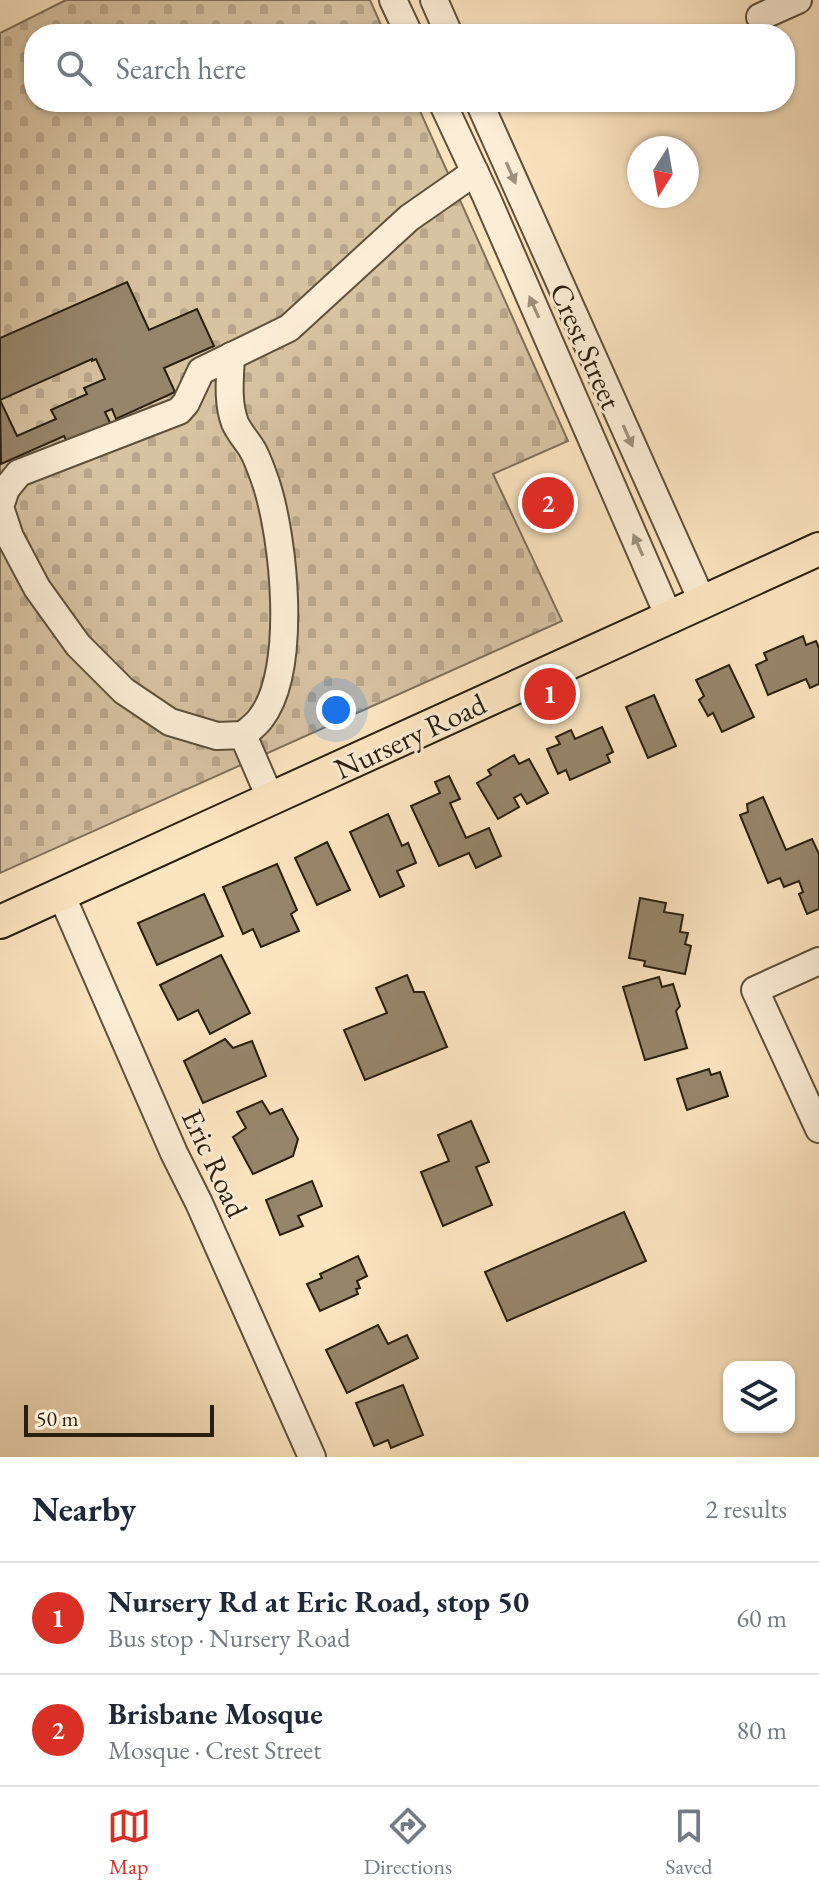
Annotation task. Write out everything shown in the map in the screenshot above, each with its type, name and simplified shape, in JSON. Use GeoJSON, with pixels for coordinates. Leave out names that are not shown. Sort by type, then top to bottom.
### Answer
{"type":"FeatureCollection","features":[{"type":"Feature","properties":{"kind":"main road","name":"Nursery Road"},"geometry":{"type":"LineString","coordinates":[[0,922],[819,549]]}},
{"type":"Feature","properties":{"kind":"street"},"geometry":{"type":"LineString","coordinates":[[393,0],[404,24]]}},
{"type":"Feature","properties":{"kind":"street"},"geometry":{"type":"LineString","coordinates":[[434,0],[445,24]]}},
{"type":"Feature","properties":{"kind":"street"},"geometry":{"type":"LineString","coordinates":[[760,17],[798,0]]}},
{"type":"Feature","properties":{"kind":"street","name":"Crest Street"},"geometry":{"type":"LineString","coordinates":[[447,112],[669,617]]}},
{"type":"Feature","properties":{"kind":"street","name":"Crest Street"},"geometry":{"type":"LineString","coordinates":[[483,112],[703,603]]}},
{"type":"Feature","properties":{"kind":"street"},"geometry":{"type":"LineString","coordinates":[[231,356],[229,395],[235,423],[254,452],[266,485],[282,552],[284,609],[282,652],[274,691],[262,717],[243,735],[217,736],[170,722],[124,691],[78,645],[37,588],[10,537],[0,507],[3,486],[19,473],[179,411],[201,371],[231,356],[289,328],[409,218],[475,172]]}},
{"type":"Feature","properties":{"kind":"street"},"geometry":{"type":"LineString","coordinates":[[243,735],[271,800]]}},
{"type":"Feature","properties":{"kind":"street","name":"Eric Road"},"geometry":{"type":"LineString","coordinates":[[61,894],[312,1457]]}},
{"type":"Feature","properties":{"kind":"street"},"geometry":{"type":"LineString","coordinates":[[819,961],[755,990],[819,1129]]}},
{"type":"Feature","properties":{"kind":"green space"},"geometry":{"type":"Polygon","coordinates":[[[66,0],[370,0],[381,24],[24,24],[24,112],[420,112],[568,441],[493,474],[562,621],[0,873],[0,33],[66,0]]]}},
{"type":"Feature","properties":{"kind":"building"},"geometry":{"type":"Polygon","coordinates":[[[127,282],[149,330],[197,309],[214,346],[164,368],[175,392],[116,419],[112,409],[105,412],[113,429],[70,448],[64,436],[1,464],[0,400],[0,338],[127,282]],[[92,359],[0,400],[17,436],[56,419],[51,410],[87,394],[84,388],[105,379],[96,359],[92,359]]]}},
{"type":"Feature","properties":{"kind":"building"},"geometry":{"type":"Polygon","coordinates":[[[803,636],[806,645],[816,641],[819,648],[819,684],[810,688],[806,679],[768,695],[756,665],[767,660],[764,653],[803,636]]]}},
{"type":"Feature","properties":{"kind":"building"},"geometry":{"type":"Polygon","coordinates":[[[729,665],[754,717],[722,732],[713,713],[708,716],[699,700],[704,696],[696,680],[729,665]]]}},
{"type":"Feature","properties":{"kind":"building"},"geometry":{"type":"Polygon","coordinates":[[[654,695],[676,746],[648,758],[626,707],[654,695]]]}},
{"type":"Feature","properties":{"kind":"building"},"geometry":{"type":"Polygon","coordinates":[[[602,727],[613,752],[607,755],[610,762],[570,780],[566,770],[558,774],[547,749],[560,744],[556,737],[571,730],[575,739],[602,727]]]}},
{"type":"Feature","properties":{"kind":"building"},"geometry":{"type":"Polygon","coordinates":[[[514,755],[519,764],[529,759],[548,793],[527,804],[521,794],[514,798],[519,807],[498,819],[477,783],[491,775],[488,770],[514,755]]]}},
{"type":"Feature","properties":{"kind":"building"},"geometry":{"type":"Polygon","coordinates":[[[449,776],[460,799],[450,803],[466,838],[489,828],[501,856],[476,868],[469,853],[439,866],[411,806],[440,793],[435,782],[449,776]]]}},
{"type":"Feature","properties":{"kind":"building"},"geometry":{"type":"Polygon","coordinates":[[[763,797],[786,850],[812,839],[819,854],[819,909],[807,914],[799,894],[803,892],[799,881],[784,887],[780,878],[768,883],[740,815],[748,812],[747,804],[763,797]]]}},
{"type":"Feature","properties":{"kind":"building"},"geometry":{"type":"Polygon","coordinates":[[[388,814],[402,846],[408,843],[416,863],[397,871],[404,886],[380,897],[350,832],[388,814]]]}},
{"type":"Feature","properties":{"kind":"building"},"geometry":{"type":"Polygon","coordinates":[[[327,842],[350,890],[317,905],[295,858],[327,842]]]}},
{"type":"Feature","properties":{"kind":"building"},"geometry":{"type":"Polygon","coordinates":[[[277,864],[297,910],[291,914],[299,931],[261,947],[253,929],[243,934],[223,887],[277,864]]]}},
{"type":"Feature","properties":{"kind":"building"},"geometry":{"type":"Polygon","coordinates":[[[204,894],[223,936],[157,965],[138,923],[204,894]]]}},
{"type":"Feature","properties":{"kind":"building"},"geometry":{"type":"Polygon","coordinates":[[[640,898],[666,903],[664,912],[683,915],[680,932],[688,933],[685,944],[691,946],[685,974],[644,966],[645,961],[629,958],[640,898]]]}},
{"type":"Feature","properties":{"kind":"building"},"geometry":{"type":"Polygon","coordinates":[[[221,955],[250,1013],[210,1034],[198,1010],[178,1020],[160,985],[221,955]]]}},
{"type":"Feature","properties":{"kind":"building"},"geometry":{"type":"Polygon","coordinates":[[[407,975],[414,992],[424,992],[447,1047],[365,1080],[344,1030],[387,1013],[376,988],[407,975]]]}},
{"type":"Feature","properties":{"kind":"building"},"geometry":{"type":"Polygon","coordinates":[[[659,977],[662,987],[673,984],[680,1006],[676,1011],[687,1048],[645,1060],[623,987],[659,977]]]}},
{"type":"Feature","properties":{"kind":"building"},"geometry":{"type":"Polygon","coordinates":[[[225,1039],[233,1048],[252,1041],[266,1076],[203,1103],[184,1061],[225,1039]]]}},
{"type":"Feature","properties":{"kind":"building"},"geometry":{"type":"Polygon","coordinates":[[[709,1069],[711,1075],[720,1072],[728,1096],[687,1110],[677,1079],[709,1069]]]}},
{"type":"Feature","properties":{"kind":"building"},"geometry":{"type":"Polygon","coordinates":[[[262,1101],[270,1114],[282,1109],[298,1139],[293,1156],[253,1174],[233,1137],[246,1128],[237,1112],[262,1101]]]}},
{"type":"Feature","properties":{"kind":"building"},"geometry":{"type":"Polygon","coordinates":[[[471,1121],[489,1162],[476,1167],[492,1205],[443,1226],[421,1172],[449,1161],[438,1135],[471,1121]]]}},
{"type":"Feature","properties":{"kind":"building"},"geometry":{"type":"Polygon","coordinates":[[[312,1181],[322,1206],[298,1216],[303,1226],[280,1235],[266,1200],[312,1181]]]}},
{"type":"Feature","properties":{"kind":"building"},"geometry":{"type":"Polygon","coordinates":[[[624,1212],[646,1261],[507,1321],[485,1272],[624,1212]]]}},
{"type":"Feature","properties":{"kind":"building"},"geometry":{"type":"Polygon","coordinates":[[[358,1256],[367,1276],[357,1281],[360,1288],[356,1289],[358,1294],[320,1311],[307,1284],[322,1278],[320,1274],[358,1256]]]}},
{"type":"Feature","properties":{"kind":"building"},"geometry":{"type":"Polygon","coordinates":[[[378,1325],[388,1344],[407,1335],[418,1358],[347,1393],[326,1350],[378,1325]]]}},
{"type":"Feature","properties":{"kind":"building"},"geometry":{"type":"Polygon","coordinates":[[[403,1385],[423,1435],[391,1448],[388,1440],[374,1446],[356,1403],[403,1385]]]}},
{"type":"Feature","properties":{"kind":"place","name":"Brisbane Mosque"},"geometry":{"type":"Point","coordinates":[548,503]}},
{"type":"Feature","properties":{"kind":"place","name":"Nursery Rd at Eric Road, stop 50"},"geometry":{"type":"Point","coordinates":[550,694]}}]}
